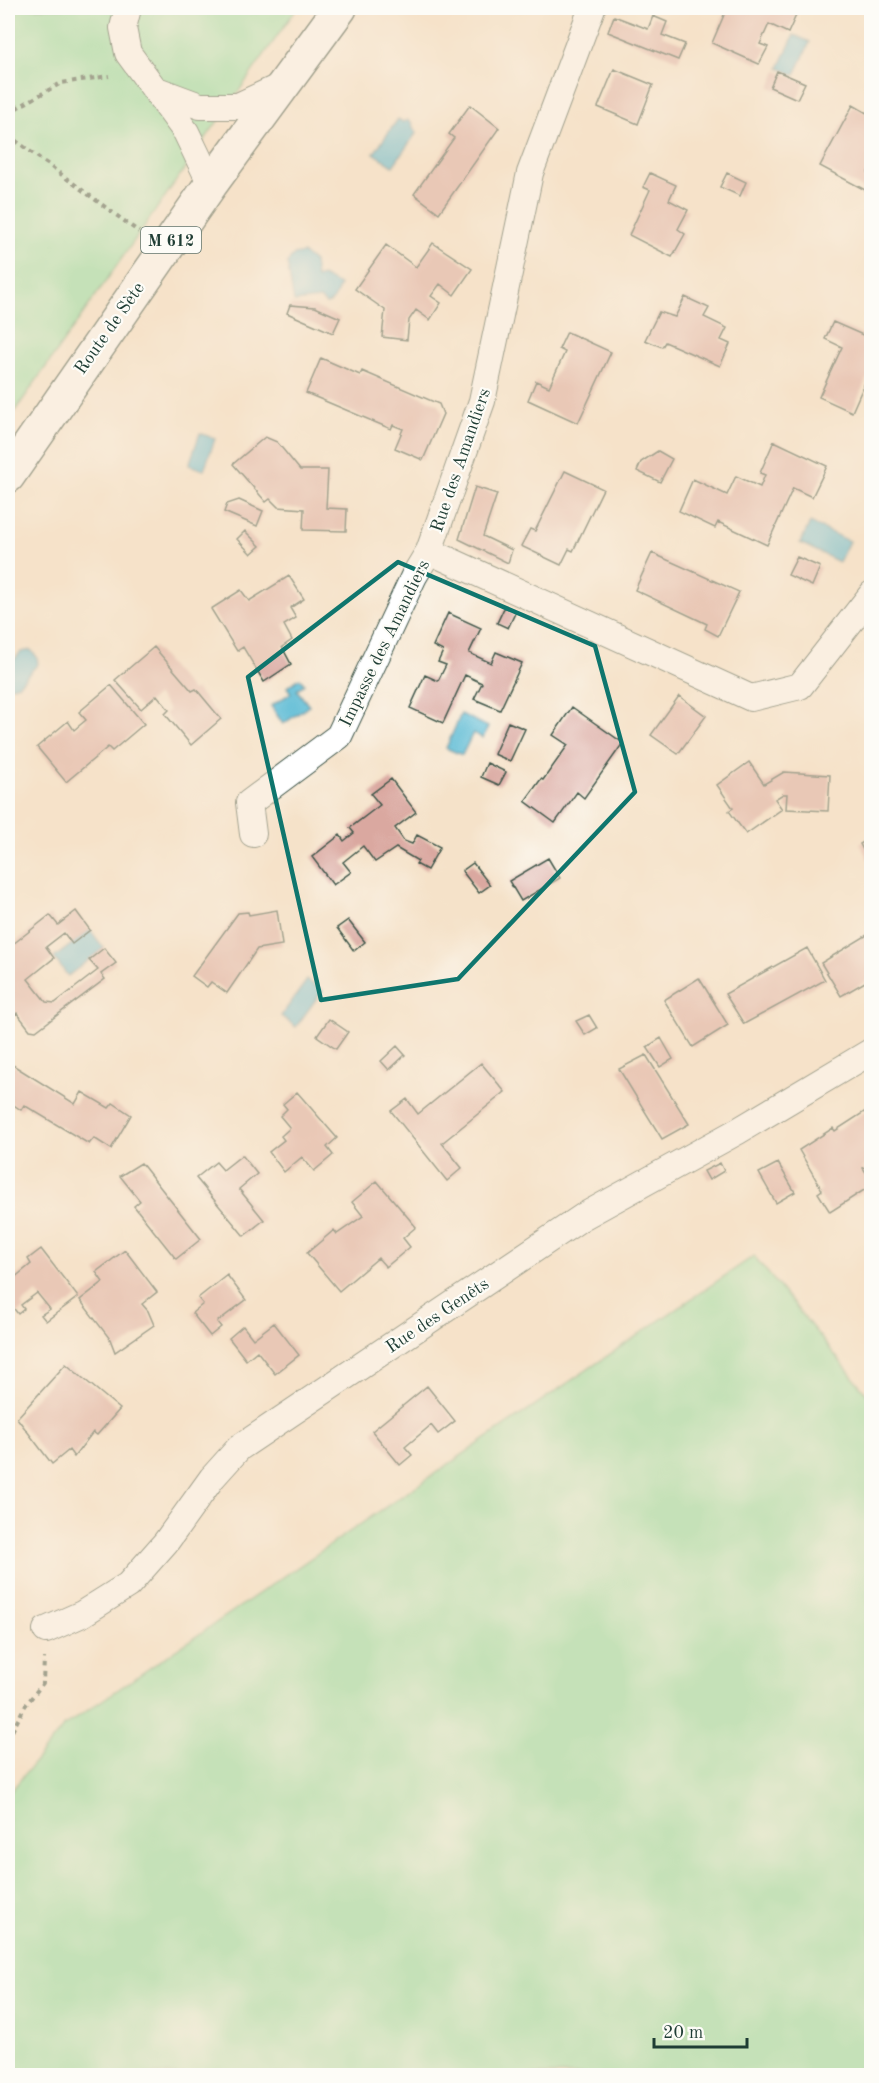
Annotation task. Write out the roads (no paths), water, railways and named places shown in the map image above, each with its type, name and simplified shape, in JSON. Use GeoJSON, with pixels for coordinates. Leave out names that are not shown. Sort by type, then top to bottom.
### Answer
{"type":"FeatureCollection","features":[{"type":"Feature","properties":{"kind":"main road","name":"Route de Sète"},"geometry":{"type":"LineString","coordinates":[[8,476],[164,250],[340,8]]}},
{"type":"Feature","properties":{"kind":"street"},"geometry":{"type":"LineString","coordinates":[[128,8],[123,28],[128,53],[186,132],[211,184]]}},
{"type":"Feature","properties":{"kind":"street","name":"Rue des Amandiers"},"geometry":{"type":"LineString","coordinates":[[592,8],[531,173],[482,401],[429,551],[751,698],[800,686],[872,594]]}},
{"type":"Feature","properties":{"kind":"street"},"geometry":{"type":"LineString","coordinates":[[157,90],[200,106],[238,106],[283,85]]}},
{"type":"Feature","properties":{"kind":"street","name":"Impasse des Amandiers"},"geometry":{"type":"LineString","coordinates":[[253,834],[249,803],[339,736],[414,576],[429,551]]}},
{"type":"Feature","properties":{"kind":"street","name":"Rue des Genêts"},"geometry":{"type":"LineString","coordinates":[[46,1630],[82,1614],[128,1585],[166,1542],[212,1478],[238,1448],[584,1216],[738,1131],[872,1051]]}},
{"type":"Feature","properties":{"kind":"water"},"geometry":{"type":"Polygon","coordinates":[[[794,35],[810,42],[795,75],[779,68],[794,35]]]}},
{"type":"Feature","properties":{"kind":"water"},"geometry":{"type":"Polygon","coordinates":[[[398,119],[403,122],[408,120],[417,132],[393,166],[374,153],[398,119]]]}},
{"type":"Feature","properties":{"kind":"water"},"geometry":{"type":"Polygon","coordinates":[[[303,253],[314,262],[316,278],[322,276],[340,285],[332,302],[326,304],[320,299],[294,302],[287,263],[294,255],[303,253]]]}},
{"type":"Feature","properties":{"kind":"water"},"geometry":{"type":"Polygon","coordinates":[[[200,433],[215,439],[204,470],[189,465],[200,433]]]}},
{"type":"Feature","properties":{"kind":"water"},"geometry":{"type":"Polygon","coordinates":[[[810,523],[849,541],[839,562],[800,543],[810,523]]]}},
{"type":"Feature","properties":{"kind":"water"},"geometry":{"type":"Polygon","coordinates":[[[31,650],[37,657],[38,664],[19,684],[10,687],[8,685],[8,666],[21,652],[31,650]]]}},
{"type":"Feature","properties":{"kind":"water"},"geometry":{"type":"Polygon","coordinates":[[[300,678],[304,684],[297,690],[309,706],[283,724],[271,706],[291,693],[287,687],[300,678]]]}},
{"type":"Feature","properties":{"kind":"water"},"geometry":{"type":"Polygon","coordinates":[[[461,714],[488,727],[483,738],[473,733],[462,755],[446,748],[461,714]]]}},
{"type":"Feature","properties":{"kind":"water"},"geometry":{"type":"Polygon","coordinates":[[[90,930],[104,948],[68,976],[54,958],[90,930]]]}},
{"type":"Feature","properties":{"kind":"water"},"geometry":{"type":"Polygon","coordinates":[[[307,980],[322,991],[296,1027],[281,1016],[307,980]]]}}]}
